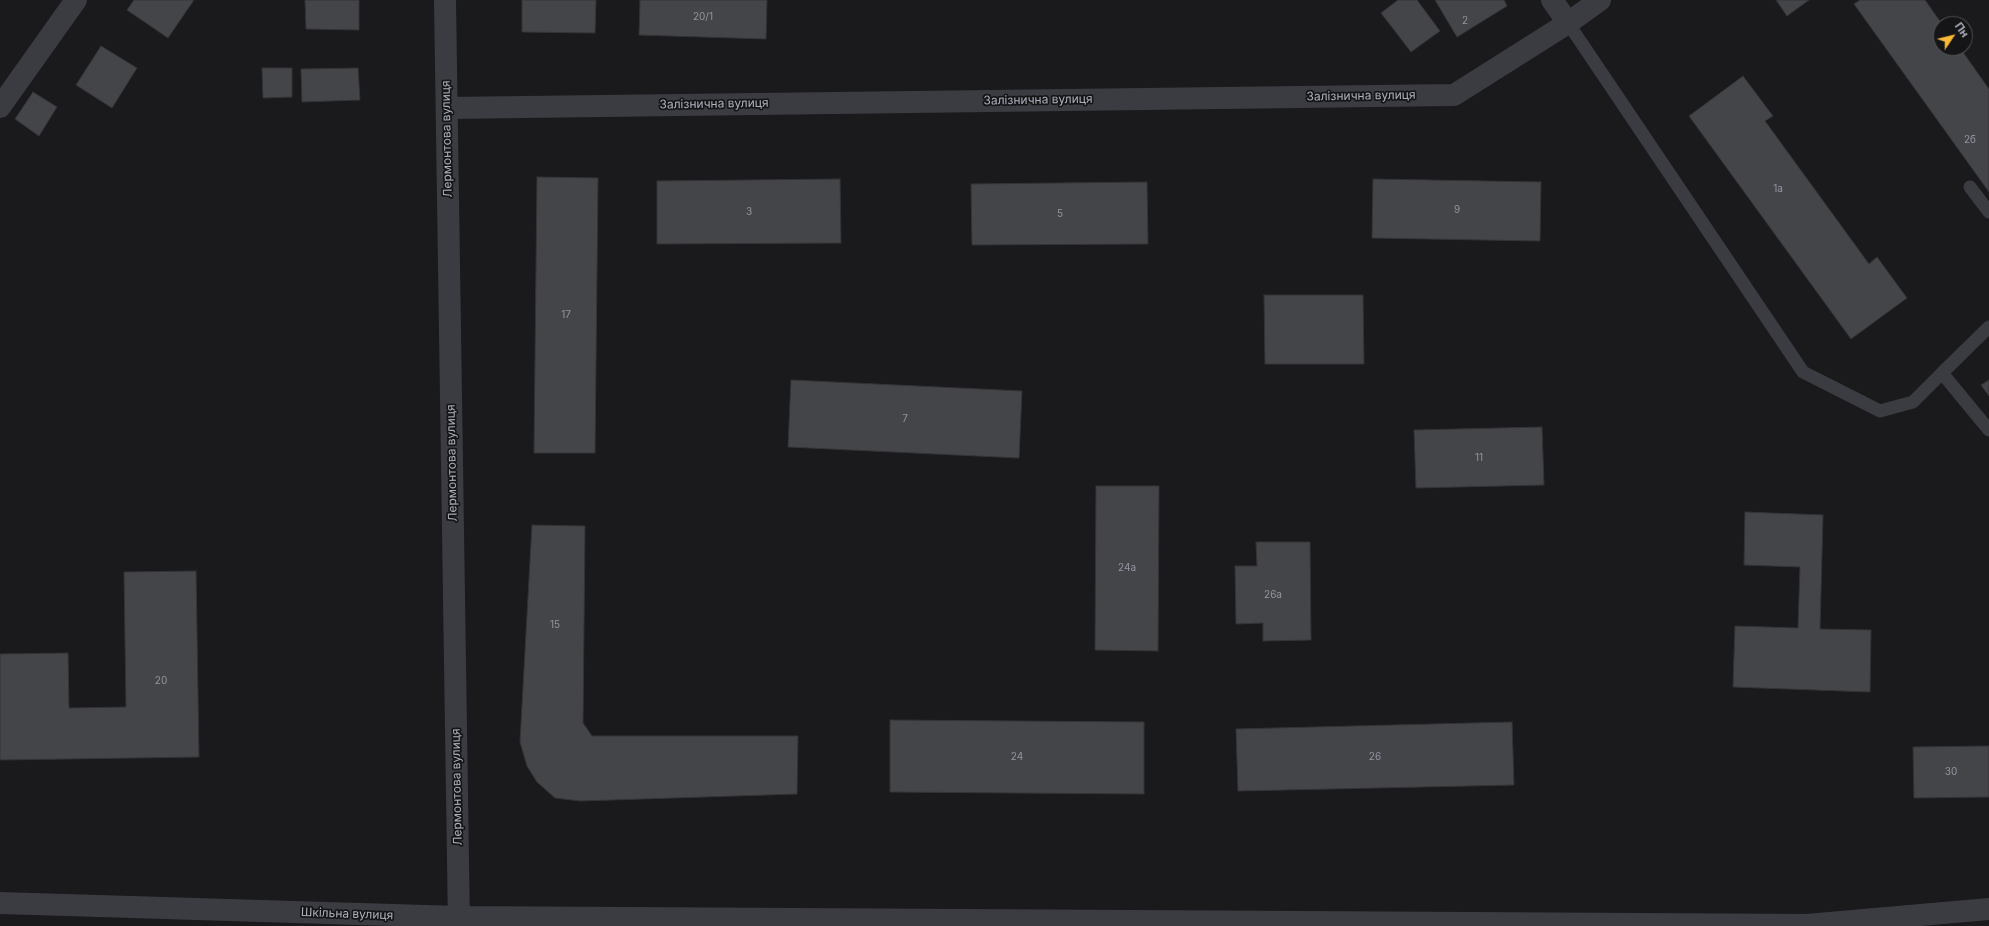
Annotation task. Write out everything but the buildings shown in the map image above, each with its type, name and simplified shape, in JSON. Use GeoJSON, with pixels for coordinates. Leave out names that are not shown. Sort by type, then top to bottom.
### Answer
{"type":"FeatureCollection","features":[{"type":"Feature","properties":{"kind":"street"},"geometry":{"type":"LineString","coordinates":[[0,107],[76,0]]}},
{"type":"Feature","properties":{"kind":"street","name":"Лермонтова вулиця"},"geometry":{"type":"LineString","coordinates":[[445,0],[459,922]]}},
{"type":"Feature","properties":{"kind":"street"},"geometry":{"type":"LineString","coordinates":[[1552,0],[1568,23]]}},
{"type":"Feature","properties":{"kind":"street","name":"Залізнична вулиця"},"geometry":{"type":"LineString","coordinates":[[447,108],[1454,95],[1568,23],[1600,0]]}},
{"type":"Feature","properties":{"kind":"street","name":"Шкільна вулиця"},"geometry":{"type":"LineString","coordinates":[[0,904],[459,922],[1807,924],[1989,909]]}},
{"type":"Feature","properties":{"kind":"lane"},"geometry":{"type":"LineString","coordinates":[[1568,23],[1803,372],[1880,411],[1913,402],[1989,327]]}},
{"type":"Feature","properties":{"kind":"lane"},"geometry":{"type":"LineString","coordinates":[[1970,187],[1989,212]]}},
{"type":"Feature","properties":{"kind":"lane"},"geometry":{"type":"LineString","coordinates":[[1942,373],[1989,430]]}}]}
